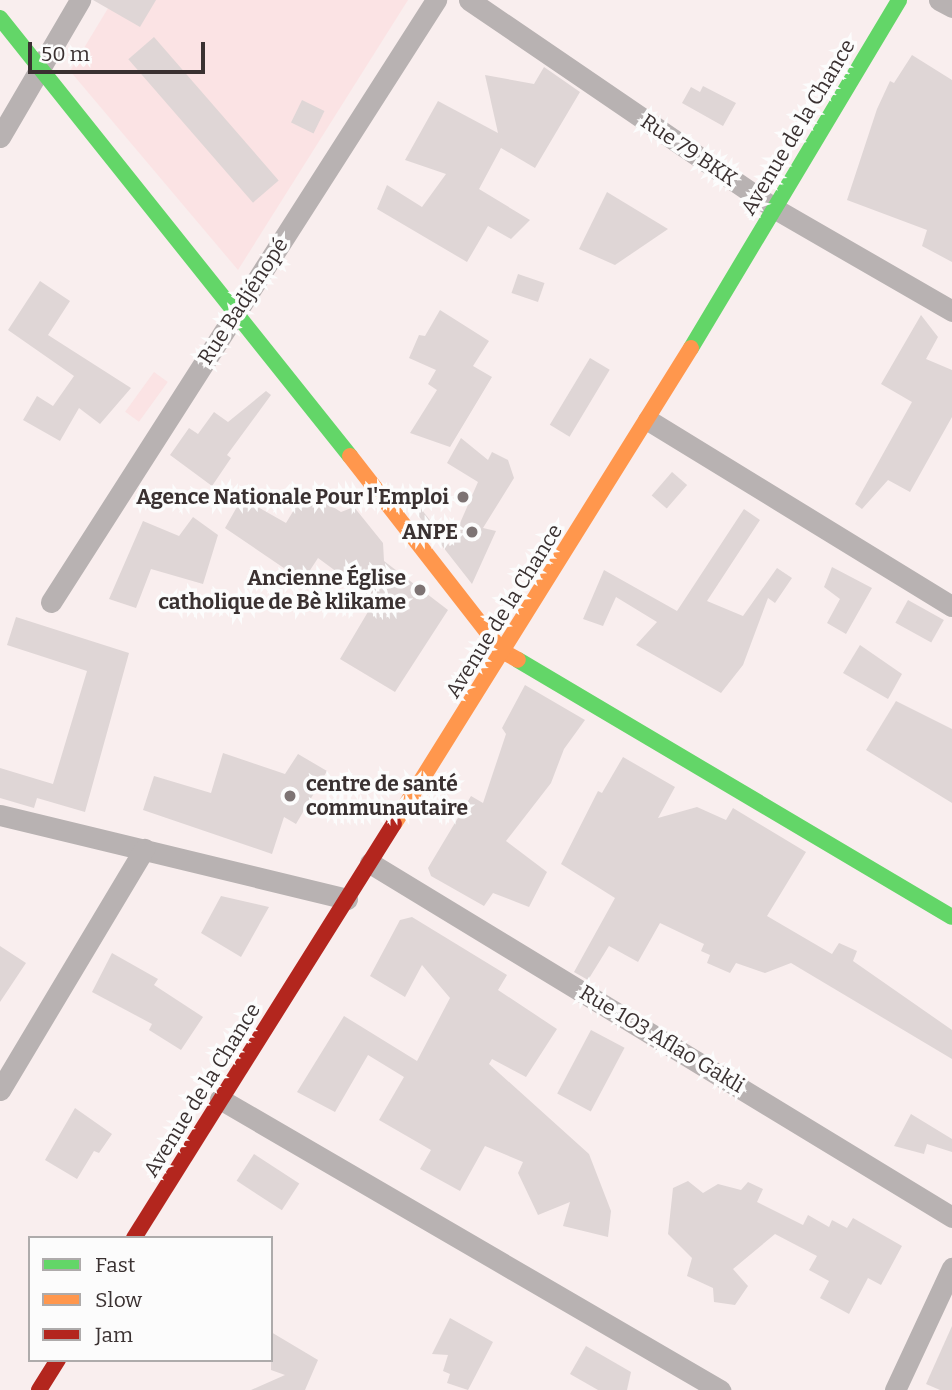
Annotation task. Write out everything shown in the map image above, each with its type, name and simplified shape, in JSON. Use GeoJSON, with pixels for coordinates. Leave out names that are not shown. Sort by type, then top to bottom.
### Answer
{"type":"FeatureCollection","features":[{"type":"Feature","properties":{"kind":"main road","name":"Avenue de la Chance"},"geometry":{"type":"LineString","coordinates":[[135,1236],[648,420],[745,262],[772,207],[900,0]]}},
{"type":"Feature","properties":{"kind":"main road"},"geometry":{"type":"LineString","coordinates":[[0,19],[236,310],[502,651],[952,917]]}},
{"type":"Feature","properties":{"kind":"main road"},"geometry":{"type":"LineString","coordinates":[[39,1390],[57,1362]]}},
{"type":"Feature","properties":{"kind":"street"},"geometry":{"type":"LineString","coordinates":[[0,137],[80,0]]}},
{"type":"Feature","properties":{"kind":"street","name":"Rue Badjénopé"},"geometry":{"type":"LineString","coordinates":[[51,602],[436,0]]}},
{"type":"Feature","properties":{"kind":"street","name":"Rue 79 BKK"},"geometry":{"type":"LineString","coordinates":[[469,0],[772,207],[952,311]]}},
{"type":"Feature","properties":{"kind":"street"},"geometry":{"type":"LineString","coordinates":[[939,0],[952,7]]}},
{"type":"Feature","properties":{"kind":"street"},"geometry":{"type":"LineString","coordinates":[[648,420],[952,606]]}},
{"type":"Feature","properties":{"kind":"street"},"geometry":{"type":"LineString","coordinates":[[0,815],[347,899]]}},
{"type":"Feature","properties":{"kind":"street"},"geometry":{"type":"LineString","coordinates":[[0,1090],[144,849]]}},
{"type":"Feature","properties":{"kind":"street","name":"Rue 1O3 Aflao Gakli"},"geometry":{"type":"LineString","coordinates":[[370,863],[952,1217]]}},
{"type":"Feature","properties":{"kind":"street"},"geometry":{"type":"LineString","coordinates":[[220,1099],[720,1390]]}},
{"type":"Feature","properties":{"kind":"street"},"geometry":{"type":"LineString","coordinates":[[895,1390],[952,1268]]}},
{"type":"Feature","properties":{"kind":"shaded area"},"geometry":{"type":"Polygon","coordinates":[[[113,0],[408,0],[238,270],[70,71],[113,0]]]}},
{"type":"Feature","properties":{"kind":"shaded area"},"geometry":{"type":"Polygon","coordinates":[[[154,372],[168,382],[139,422],[125,412],[154,372]]]}},
{"type":"Feature","properties":{"kind":"building"},"geometry":{"type":"Polygon","coordinates":[[[93,0],[156,0],[140,27],[93,0]]]}},
{"type":"Feature","properties":{"kind":"building"},"geometry":{"type":"Polygon","coordinates":[[[154,37],[279,180],[253,203],[128,59],[154,37]]]}},
{"type":"Feature","properties":{"kind":"building"},"geometry":{"type":"Polygon","coordinates":[[[912,55],[952,80],[952,262],[922,246],[927,230],[847,200],[877,109],[890,81],[894,83],[912,55]]]}},
{"type":"Feature","properties":{"kind":"building"},"geometry":{"type":"Polygon","coordinates":[[[544,67],[580,92],[535,168],[501,148],[479,189],[530,220],[511,239],[488,226],[467,262],[377,209],[387,185],[422,207],[446,174],[405,160],[438,101],[498,133],[485,75],[534,84],[544,67]]]}},
{"type":"Feature","properties":{"kind":"building"},"geometry":{"type":"Polygon","coordinates":[[[703,86],[736,103],[723,126],[682,103],[691,87],[700,92],[703,86]]]}},
{"type":"Feature","properties":{"kind":"building"},"geometry":{"type":"Polygon","coordinates":[[[302,100],[324,111],[314,133],[291,122],[302,100]]]}},
{"type":"Feature","properties":{"kind":"building"},"geometry":{"type":"Polygon","coordinates":[[[607,192],[668,229],[615,265],[579,249],[607,192]]]}},
{"type":"Feature","properties":{"kind":"building"},"geometry":{"type":"Polygon","coordinates":[[[518,274],[544,283],[538,302],[511,293],[518,274]]]}},
{"type":"Feature","properties":{"kind":"building"},"geometry":{"type":"Polygon","coordinates":[[[40,281],[70,301],[48,335],[131,388],[100,424],[79,408],[60,441],[23,420],[37,396],[53,406],[74,376],[8,330],[40,281]]]}},
{"type":"Feature","properties":{"kind":"building"},"geometry":{"type":"Polygon","coordinates":[[[440,310],[489,341],[473,366],[492,377],[450,447],[410,433],[437,390],[428,384],[436,370],[409,358],[419,335],[425,336],[440,310]]]}},
{"type":"Feature","properties":{"kind":"building"},"geometry":{"type":"Polygon","coordinates":[[[921,315],[938,337],[926,359],[952,370],[952,417],[910,492],[888,480],[862,509],[855,504],[912,402],[881,384],[921,315]]]}},
{"type":"Feature","properties":{"kind":"building"},"geometry":{"type":"Polygon","coordinates":[[[590,358],[610,370],[570,437],[550,425],[590,358]]]}},
{"type":"Feature","properties":{"kind":"building"},"geometry":{"type":"Polygon","coordinates":[[[266,391],[271,395],[227,455],[231,458],[212,486],[170,455],[189,428],[198,434],[214,412],[228,422],[266,391]]]}},
{"type":"Feature","properties":{"kind":"building"},"geometry":{"type":"Polygon","coordinates":[[[461,438],[488,460],[492,452],[508,460],[514,478],[483,528],[496,531],[472,584],[403,496],[408,492],[450,546],[478,482],[447,463],[461,438]]]}},
{"type":"Feature","properties":{"kind":"building"},"geometry":{"type":"Polygon","coordinates":[[[672,472],[687,485],[667,509],[652,495],[672,472]]]}},
{"type":"Feature","properties":{"kind":"building"},"geometry":{"type":"Polygon","coordinates":[[[306,490],[341,512],[354,507],[383,543],[384,561],[448,610],[395,692],[340,659],[375,600],[318,558],[303,581],[225,528],[242,498],[286,523],[306,490]]]}},
{"type":"Feature","properties":{"kind":"building"},"geometry":{"type":"Polygon","coordinates":[[[744,509],[760,520],[707,601],[743,616],[777,568],[792,578],[775,603],[768,598],[743,665],[721,693],[636,645],[657,622],[616,597],[603,626],[583,619],[604,570],[677,611],[744,509]]]}},
{"type":"Feature","properties":{"kind":"building"},"geometry":{"type":"Polygon","coordinates":[[[193,517],[218,535],[203,584],[151,569],[136,608],[109,599],[143,521],[179,536],[193,517]]]}},
{"type":"Feature","properties":{"kind":"building"},"geometry":{"type":"Polygon","coordinates":[[[832,567],[872,588],[846,634],[827,623],[840,599],[824,587],[832,567]]]}},
{"type":"Feature","properties":{"kind":"building"},"geometry":{"type":"Polygon","coordinates":[[[908,600],[944,620],[931,643],[895,623],[908,600]]]}},
{"type":"Feature","properties":{"kind":"building"},"geometry":{"type":"Polygon","coordinates":[[[16,617],[129,653],[85,812],[37,798],[34,808],[0,798],[0,768],[53,784],[87,671],[7,645],[16,617]]]}},
{"type":"Feature","properties":{"kind":"building"},"geometry":{"type":"Polygon","coordinates":[[[860,645],[902,674],[888,699],[843,673],[860,645]]]}},
{"type":"Feature","properties":{"kind":"building"},"geometry":{"type":"Polygon","coordinates":[[[525,685],[585,720],[564,749],[551,783],[506,841],[547,872],[529,907],[493,893],[484,906],[431,876],[428,868],[471,796],[483,803],[506,734],[502,728],[525,685]]]}},
{"type":"Feature","properties":{"kind":"building"},"geometry":{"type":"Polygon","coordinates":[[[896,701],[952,729],[952,803],[866,750],[896,701]]]}},
{"type":"Feature","properties":{"kind":"building"},"geometry":{"type":"Polygon","coordinates":[[[223,753],[285,774],[298,754],[327,771],[296,824],[284,817],[272,854],[143,810],[154,776],[211,793],[223,753]]]}},
{"type":"Feature","properties":{"kind":"building"},"geometry":{"type":"Polygon","coordinates":[[[623,757],[675,787],[658,818],[697,807],[726,820],[733,808],[806,852],[767,916],[832,954],[839,943],[857,951],[853,961],[952,1030],[952,1059],[791,963],[765,973],[736,963],[730,973],[707,963],[710,955],[701,951],[704,944],[660,923],[638,962],[609,946],[588,980],[574,972],[615,898],[561,864],[598,791],[602,793],[623,757]]]}},
{"type":"Feature","properties":{"kind":"building"},"geometry":{"type":"Polygon","coordinates":[[[221,896],[269,907],[241,957],[201,933],[221,896]]]}},
{"type":"Feature","properties":{"kind":"building"},"geometry":{"type":"Polygon","coordinates":[[[412,917],[507,975],[498,990],[557,1029],[526,1077],[492,1059],[489,1064],[589,1154],[611,1211],[608,1237],[563,1226],[570,1202],[538,1215],[518,1173],[523,1162],[485,1146],[460,1191],[420,1169],[431,1150],[379,1120],[404,1077],[368,1055],[335,1112],[297,1092],[344,1016],[417,1061],[450,998],[422,965],[405,997],[370,976],[400,920],[412,917]]]}},
{"type":"Feature","properties":{"kind":"building"},"geometry":{"type":"Polygon","coordinates":[[[0,946],[26,963],[0,1002],[0,946]]]}},
{"type":"Feature","properties":{"kind":"building"},"geometry":{"type":"Polygon","coordinates":[[[112,953],[158,979],[154,985],[203,1017],[181,1050],[149,1030],[152,1024],[92,992],[112,953]]]}},
{"type":"Feature","properties":{"kind":"building"},"geometry":{"type":"Polygon","coordinates":[[[591,1030],[625,1048],[591,1111],[557,1094],[591,1030]]]}},
{"type":"Feature","properties":{"kind":"building"},"geometry":{"type":"Polygon","coordinates":[[[75,1108],[112,1134],[99,1153],[94,1151],[77,1179],[45,1160],[75,1108]]]}},
{"type":"Feature","properties":{"kind":"building"},"geometry":{"type":"Polygon","coordinates":[[[911,1114],[952,1139],[952,1152],[927,1144],[924,1154],[894,1146],[911,1114]]]}},
{"type":"Feature","properties":{"kind":"building"},"geometry":{"type":"Polygon","coordinates":[[[254,1154],[299,1183],[282,1210],[237,1181],[254,1154]]]}},
{"type":"Feature","properties":{"kind":"building"},"geometry":{"type":"Polygon","coordinates":[[[688,1181],[703,1193],[718,1184],[741,1190],[748,1182],[763,1189],[757,1202],[803,1225],[808,1215],[829,1227],[832,1220],[847,1228],[853,1218],[902,1246],[881,1285],[868,1278],[849,1314],[820,1298],[829,1281],[809,1270],[817,1256],[775,1234],[733,1269],[748,1286],[735,1305],[714,1302],[713,1288],[687,1276],[692,1258],[668,1234],[673,1188],[688,1181]]]}},
{"type":"Feature","properties":{"kind":"building"},"geometry":{"type":"Polygon","coordinates":[[[450,1318],[493,1342],[468,1390],[447,1383],[450,1374],[443,1371],[448,1355],[432,1354],[450,1318]]]}},
{"type":"Feature","properties":{"kind":"building"},"geometry":{"type":"Polygon","coordinates":[[[952,1326],[952,1390],[940,1390],[926,1384],[952,1326]]]}},
{"type":"Feature","properties":{"kind":"building"},"geometry":{"type":"Polygon","coordinates":[[[273,1333],[318,1360],[305,1390],[251,1390],[285,1375],[271,1370],[273,1333]]]}},
{"type":"Feature","properties":{"kind":"building"},"geometry":{"type":"Polygon","coordinates":[[[586,1346],[631,1372],[627,1390],[598,1390],[570,1374],[586,1346]]]}},
{"type":"Feature","properties":{"kind":"traffic: fast"},"geometry":{"type":"LineString","coordinates":[[691,348],[899,0]]}},
{"type":"Feature","properties":{"kind":"traffic: fast"},"geometry":{"type":"LineString","coordinates":[[0,18],[350,456]]}},
{"type":"Feature","properties":{"kind":"traffic: fast"},"geometry":{"type":"LineString","coordinates":[[518,660],[952,917]]}},
{"type":"Feature","properties":{"kind":"traffic: slow"},"geometry":{"type":"LineString","coordinates":[[394,824],[691,348]]}},
{"type":"Feature","properties":{"kind":"traffic: slow"},"geometry":{"type":"LineString","coordinates":[[350,456],[502,651],[518,660]]}},
{"type":"Feature","properties":{"kind":"traffic: jam"},"geometry":{"type":"LineString","coordinates":[[135,1236],[394,824]]}},
{"type":"Feature","properties":{"kind":"traffic: jam"},"geometry":{"type":"LineString","coordinates":[[39,1390],[57,1362]]}},
{"type":"Feature","properties":{"kind":"place","name":"Agence Nationale Pour l'Emploi"},"geometry":{"type":"Point","coordinates":[463,497]}},
{"type":"Feature","properties":{"kind":"place","name":"ANPE"},"geometry":{"type":"Point","coordinates":[472,532]}},
{"type":"Feature","properties":{"kind":"place","name":"Ancienne Église catholique de Bè klikame"},"geometry":{"type":"Point","coordinates":[420,590]}},
{"type":"Feature","properties":{"kind":"place","name":"centre de santé communautaire"},"geometry":{"type":"Point","coordinates":[290,796]}}]}
